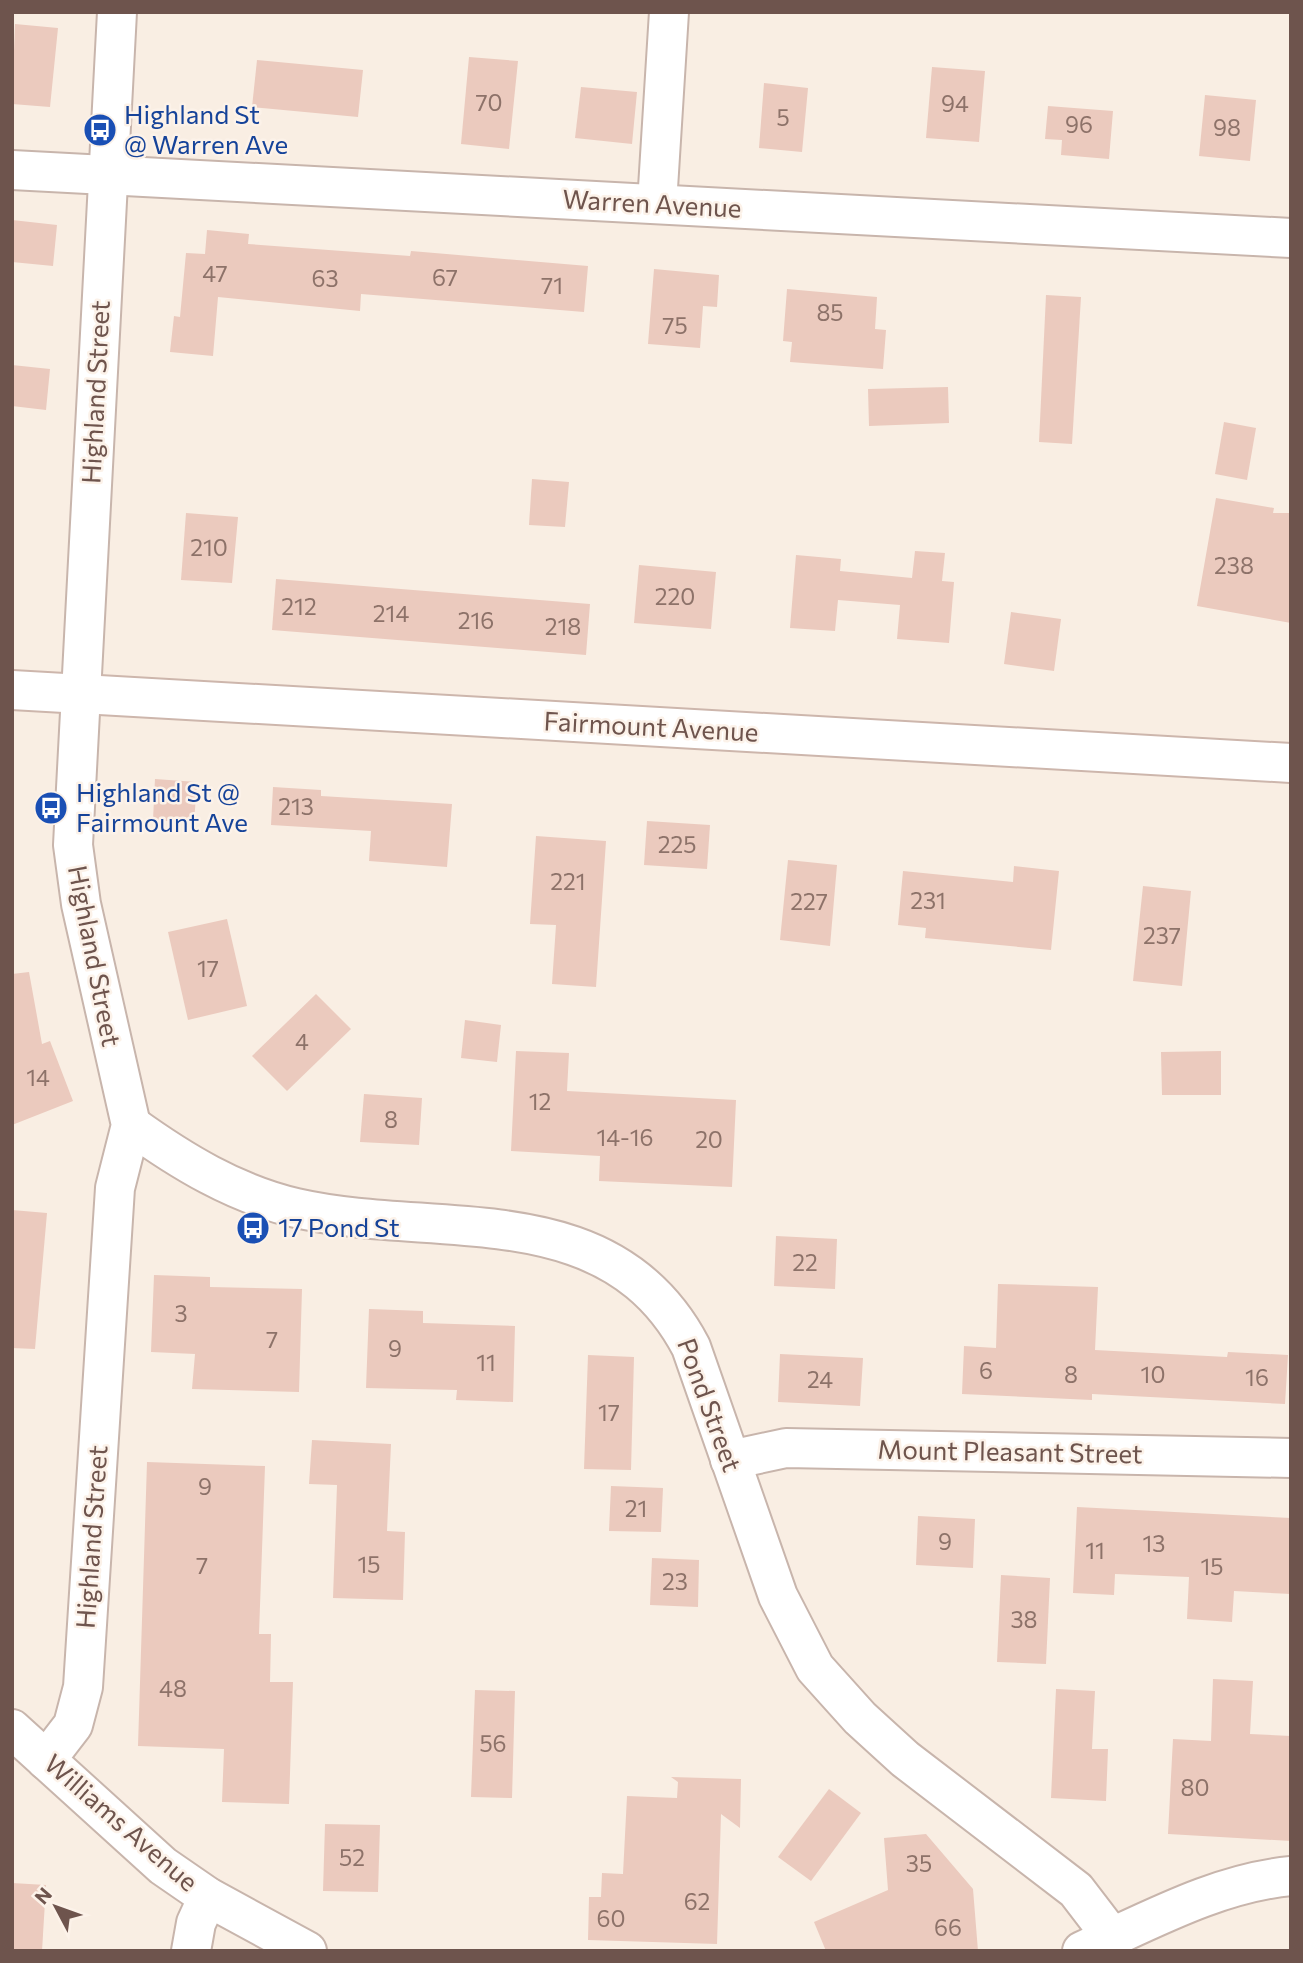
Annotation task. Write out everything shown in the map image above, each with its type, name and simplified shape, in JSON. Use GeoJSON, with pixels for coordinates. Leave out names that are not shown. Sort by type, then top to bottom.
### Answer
{"type":"FeatureCollection","features":[{"type":"Feature","properties":{"kind":"street","name":"Highland Street"},"geometry":{"type":"LineString","coordinates":[[46,1760],[73,1725],[83,1687],[115,1188],[131,1125],[76,875],[73,809],[117,12]]}},
{"type":"Feature","properties":{"kind":"street"},"geometry":{"type":"LineString","coordinates":[[657,204],[669,12]]}},
{"type":"Feature","properties":{"kind":"street","name":"Warren Avenue"},"geometry":{"type":"LineString","coordinates":[[12,170],[1291,238]]}},
{"type":"Feature","properties":{"kind":"street","name":"Fairmount Avenue"},"geometry":{"type":"LineString","coordinates":[[12,690],[1291,763]]}},
{"type":"Feature","properties":{"kind":"street","name":"Pond Street"},"geometry":{"type":"LineString","coordinates":[[131,1125],[171,1154],[268,1200],[327,1214],[527,1233],[577,1245],[601,1255],[644,1284],[678,1322],[691,1347],[778,1596],[816,1668],[860,1718],[905,1759],[1076,1890],[1097,1944]]}},
{"type":"Feature","properties":{"kind":"street","name":"Mount Pleasant Street"},"geometry":{"type":"LineString","coordinates":[[730,1460],[786,1448],[1291,1458]]}},
{"type":"Feature","properties":{"kind":"street","name":"Williams Avenue"},"geometry":{"type":"LineString","coordinates":[[12,1729],[163,1866],[208,1896],[307,1951]]}},
{"type":"Feature","properties":{"kind":"street"},"geometry":{"type":"LineString","coordinates":[[1097,1944],[1209,1894],[1270,1878],[1291,1876]]}},
{"type":"Feature","properties":{"kind":"street"},"geometry":{"type":"LineString","coordinates":[[191,1951],[196,1923],[208,1896]]}},
{"type":"Feature","properties":{"kind":"building"},"geometry":{"type":"Polygon","coordinates":[[[15,24],[58,28],[50,107],[12,104],[15,24]]]}},
{"type":"Feature","properties":{"kind":"building"},"geometry":{"type":"Polygon","coordinates":[[[469,57],[518,61],[509,149],[461,144],[469,57]]]}},
{"type":"Feature","properties":{"kind":"building"},"geometry":{"type":"Polygon","coordinates":[[[257,60],[363,70],[358,117],[252,107],[257,60]]]}},
{"type":"Feature","properties":{"kind":"building"},"geometry":{"type":"Polygon","coordinates":[[[932,67],[985,71],[979,142],[926,138],[932,67]]]}},
{"type":"Feature","properties":{"kind":"building"},"geometry":{"type":"Polygon","coordinates":[[[764,83],[808,88],[802,152],[759,148],[764,83]]]}},
{"type":"Feature","properties":{"kind":"building"},"geometry":{"type":"Polygon","coordinates":[[[581,87],[637,92],[632,144],[575,138],[581,87]]]}},
{"type":"Feature","properties":{"kind":"building"},"geometry":{"type":"Polygon","coordinates":[[[1205,95],[1256,100],[1250,161],[1199,156],[1205,95]]]}},
{"type":"Feature","properties":{"kind":"building"},"geometry":{"type":"Polygon","coordinates":[[[1048,106],[1113,111],[1109,159],[1061,155],[1062,140],[1045,139],[1048,106]]]}},
{"type":"Feature","properties":{"kind":"building"},"geometry":{"type":"Polygon","coordinates":[[[12,220],[57,225],[53,266],[12,262],[12,220]]]}},
{"type":"Feature","properties":{"kind":"building"},"geometry":{"type":"Polygon","coordinates":[[[207,230],[249,234],[248,244],[410,256],[411,251],[588,266],[584,312],[361,294],[360,311],[218,297],[213,356],[170,352],[174,316],[180,317],[186,253],[205,254],[207,230]]]}},
{"type":"Feature","properties":{"kind":"building"},"geometry":{"type":"Polygon","coordinates":[[[654,269],[719,275],[717,307],[703,306],[700,348],[648,344],[654,269]]]}},
{"type":"Feature","properties":{"kind":"building"},"geometry":{"type":"Polygon","coordinates":[[[787,289],[877,297],[875,329],[886,330],[883,369],[790,362],[792,342],[783,341],[787,289]]]}},
{"type":"Feature","properties":{"kind":"building"},"geometry":{"type":"Polygon","coordinates":[[[1046,295],[1081,297],[1072,444],[1039,442],[1046,295]]]}},
{"type":"Feature","properties":{"kind":"building"},"geometry":{"type":"Polygon","coordinates":[[[12,365],[50,369],[46,410],[12,406],[12,365]]]}},
{"type":"Feature","properties":{"kind":"building"},"geometry":{"type":"Polygon","coordinates":[[[948,387],[949,423],[869,426],[868,389],[948,387]]]}},
{"type":"Feature","properties":{"kind":"building"},"geometry":{"type":"Polygon","coordinates":[[[1224,422],[1256,428],[1247,480],[1215,474],[1224,422]]]}},
{"type":"Feature","properties":{"kind":"building"},"geometry":{"type":"Polygon","coordinates":[[[532,479],[569,482],[565,527],[529,525],[532,479]]]}},
{"type":"Feature","properties":{"kind":"building"},"geometry":{"type":"Polygon","coordinates":[[[1216,498],[1274,508],[1273,513],[1291,513],[1291,623],[1197,606],[1216,498]]]}},
{"type":"Feature","properties":{"kind":"building"},"geometry":{"type":"Polygon","coordinates":[[[186,513],[238,517],[232,583],[181,580],[186,513]]]}},
{"type":"Feature","properties":{"kind":"building"},"geometry":{"type":"Polygon","coordinates":[[[915,551],[945,553],[942,581],[954,582],[949,643],[897,639],[900,605],[838,600],[835,631],[790,628],[796,555],[841,559],[840,571],[912,578],[915,551]]]}},
{"type":"Feature","properties":{"kind":"building"},"geometry":{"type":"Polygon","coordinates":[[[639,565],[716,572],[711,629],[634,623],[639,565]]]}},
{"type":"Feature","properties":{"kind":"building"},"geometry":{"type":"Polygon","coordinates":[[[276,579],[590,604],[586,655],[272,630],[276,579]]]}},
{"type":"Feature","properties":{"kind":"building"},"geometry":{"type":"Polygon","coordinates":[[[1011,612],[1061,619],[1054,671],[1004,664],[1011,612]]]}},
{"type":"Feature","properties":{"kind":"building"},"geometry":{"type":"Polygon","coordinates":[[[155,779],[197,782],[194,823],[153,820],[155,779]]]}},
{"type":"Feature","properties":{"kind":"building"},"geometry":{"type":"Polygon","coordinates":[[[273,787],[321,790],[321,796],[452,804],[447,867],[369,861],[371,831],[271,825],[273,787]]]}},
{"type":"Feature","properties":{"kind":"building"},"geometry":{"type":"Polygon","coordinates":[[[647,821],[710,825],[707,869],[644,865],[647,821]]]}},
{"type":"Feature","properties":{"kind":"building"},"geometry":{"type":"Polygon","coordinates":[[[536,836],[606,841],[596,987],[552,984],[556,925],[530,924],[536,836]]]}},
{"type":"Feature","properties":{"kind":"building"},"geometry":{"type":"Polygon","coordinates":[[[788,860],[837,865],[830,946],[780,940],[788,860]]]}},
{"type":"Feature","properties":{"kind":"building"},"geometry":{"type":"Polygon","coordinates":[[[1014,866],[1059,871],[1051,950],[925,938],[926,928],[898,925],[903,871],[1013,882],[1014,866]]]}},
{"type":"Feature","properties":{"kind":"building"},"geometry":{"type":"Polygon","coordinates":[[[1143,886],[1191,891],[1182,986],[1133,981],[1143,886]]]}},
{"type":"Feature","properties":{"kind":"building"},"geometry":{"type":"Polygon","coordinates":[[[227,919],[247,1006],[188,1020],[168,932],[227,919]]]}},
{"type":"Feature","properties":{"kind":"building"},"geometry":{"type":"Polygon","coordinates":[[[29,972],[42,1044],[50,1041],[73,1101],[12,1125],[12,974],[29,972]]]}},
{"type":"Feature","properties":{"kind":"building"},"geometry":{"type":"Polygon","coordinates":[[[316,994],[351,1029],[287,1091],[252,1056],[316,994]]]}},
{"type":"Feature","properties":{"kind":"building"},"geometry":{"type":"Polygon","coordinates":[[[465,1020],[501,1025],[497,1062],[461,1058],[465,1020]]]}},
{"type":"Feature","properties":{"kind":"building"},"geometry":{"type":"Polygon","coordinates":[[[516,1051],[569,1053],[567,1091],[736,1100],[732,1187],[599,1181],[600,1156],[511,1151],[516,1051]]]}},
{"type":"Feature","properties":{"kind":"building"},"geometry":{"type":"Polygon","coordinates":[[[1221,1051],[1221,1095],[1162,1095],[1161,1052],[1221,1051]]]}},
{"type":"Feature","properties":{"kind":"building"},"geometry":{"type":"Polygon","coordinates":[[[364,1094],[422,1098],[419,1145],[360,1142],[364,1094]]]}},
{"type":"Feature","properties":{"kind":"building"},"geometry":{"type":"Polygon","coordinates":[[[12,1210],[47,1213],[35,1349],[12,1348],[12,1210]]]}},
{"type":"Feature","properties":{"kind":"building"},"geometry":{"type":"Polygon","coordinates":[[[776,1236],[837,1239],[835,1289],[774,1286],[776,1236]]]}},
{"type":"Feature","properties":{"kind":"building"},"geometry":{"type":"Polygon","coordinates":[[[154,1275],[210,1277],[210,1287],[302,1289],[299,1392],[192,1389],[195,1354],[151,1352],[154,1275]]]}},
{"type":"Feature","properties":{"kind":"building"},"geometry":{"type":"Polygon","coordinates":[[[998,1284],[1098,1287],[1095,1350],[1227,1357],[1228,1352],[1288,1355],[1285,1404],[1092,1394],[1092,1400],[962,1394],[964,1346],[996,1348],[998,1284]]]}},
{"type":"Feature","properties":{"kind":"building"},"geometry":{"type":"Polygon","coordinates":[[[369,1309],[423,1311],[423,1323],[515,1326],[513,1402],[456,1400],[457,1390],[366,1388],[369,1309]]]}},
{"type":"Feature","properties":{"kind":"building"},"geometry":{"type":"Polygon","coordinates":[[[780,1354],[863,1358],[860,1406],[778,1402],[780,1354]]]}},
{"type":"Feature","properties":{"kind":"building"},"geometry":{"type":"Polygon","coordinates":[[[588,1355],[634,1357],[631,1470],[584,1469],[588,1355]]]}},
{"type":"Feature","properties":{"kind":"building"},"geometry":{"type":"Polygon","coordinates":[[[312,1440],[391,1444],[387,1531],[405,1532],[403,1600],[333,1598],[337,1485],[309,1484],[312,1440]]]}},
{"type":"Feature","properties":{"kind":"building"},"geometry":{"type":"Polygon","coordinates":[[[147,1462],[265,1466],[259,1634],[271,1634],[270,1682],[293,1682],[289,1804],[222,1802],[224,1749],[138,1746],[147,1462]]]}},
{"type":"Feature","properties":{"kind":"building"},"geometry":{"type":"Polygon","coordinates":[[[611,1486],[663,1488],[661,1532],[609,1531],[611,1486]]]}},
{"type":"Feature","properties":{"kind":"building"},"geometry":{"type":"Polygon","coordinates":[[[1077,1507],[1291,1518],[1291,1594],[1234,1591],[1232,1622],[1187,1619],[1189,1577],[1115,1574],[1114,1595],[1073,1593],[1077,1507]]]}},
{"type":"Feature","properties":{"kind":"building"},"geometry":{"type":"Polygon","coordinates":[[[918,1516],[975,1519],[973,1568],[916,1565],[918,1516]]]}},
{"type":"Feature","properties":{"kind":"building"},"geometry":{"type":"Polygon","coordinates":[[[652,1558],[699,1560],[698,1607],[650,1605],[652,1558]]]}},
{"type":"Feature","properties":{"kind":"building"},"geometry":{"type":"Polygon","coordinates":[[[1001,1575],[1050,1578],[1046,1664],[997,1662],[1001,1575]]]}},
{"type":"Feature","properties":{"kind":"building"},"geometry":{"type":"Polygon","coordinates":[[[1213,1679],[1253,1681],[1250,1734],[1291,1736],[1291,1841],[1168,1834],[1173,1739],[1211,1741],[1213,1679]]]}},
{"type":"Feature","properties":{"kind":"building"},"geometry":{"type":"Polygon","coordinates":[[[1056,1689],[1095,1691],[1092,1749],[1108,1749],[1106,1801],[1051,1798],[1056,1689]]]}},
{"type":"Feature","properties":{"kind":"building"},"geometry":{"type":"Polygon","coordinates":[[[475,1690],[515,1691],[512,1798],[471,1797],[475,1690]]]}},
{"type":"Feature","properties":{"kind":"building"},"geometry":{"type":"Polygon","coordinates":[[[671,1777],[741,1779],[740,1828],[721,1814],[717,1944],[588,1940],[589,1897],[601,1897],[602,1873],[623,1874],[627,1796],[677,1798],[678,1782],[671,1777]]]}},
{"type":"Feature","properties":{"kind":"building"},"geometry":{"type":"Polygon","coordinates":[[[829,1789],[861,1813],[811,1881],[778,1857],[829,1789]]]}},
{"type":"Feature","properties":{"kind":"building"},"geometry":{"type":"Polygon","coordinates":[[[325,1824],[380,1825],[378,1892],[323,1891],[325,1824]]]}},
{"type":"Feature","properties":{"kind":"building"},"geometry":{"type":"Polygon","coordinates":[[[926,1834],[973,1889],[978,1951],[826,1951],[814,1922],[888,1890],[884,1838],[926,1834]]]}},
{"type":"Feature","properties":{"kind":"building"},"geometry":{"type":"Polygon","coordinates":[[[12,1883],[46,1885],[42,1951],[12,1951],[12,1883]]]}},
{"type":"Feature","properties":{"kind":"place","name":"Highland St @ Warren Ave"},"geometry":{"type":"Point","coordinates":[100,130]}},
{"type":"Feature","properties":{"kind":"place","name":"Highland St @ Fairmount Ave"},"geometry":{"type":"Point","coordinates":[51,808]}},
{"type":"Feature","properties":{"kind":"place","name":"17 Pond St"},"geometry":{"type":"Point","coordinates":[253,1228]}}]}
